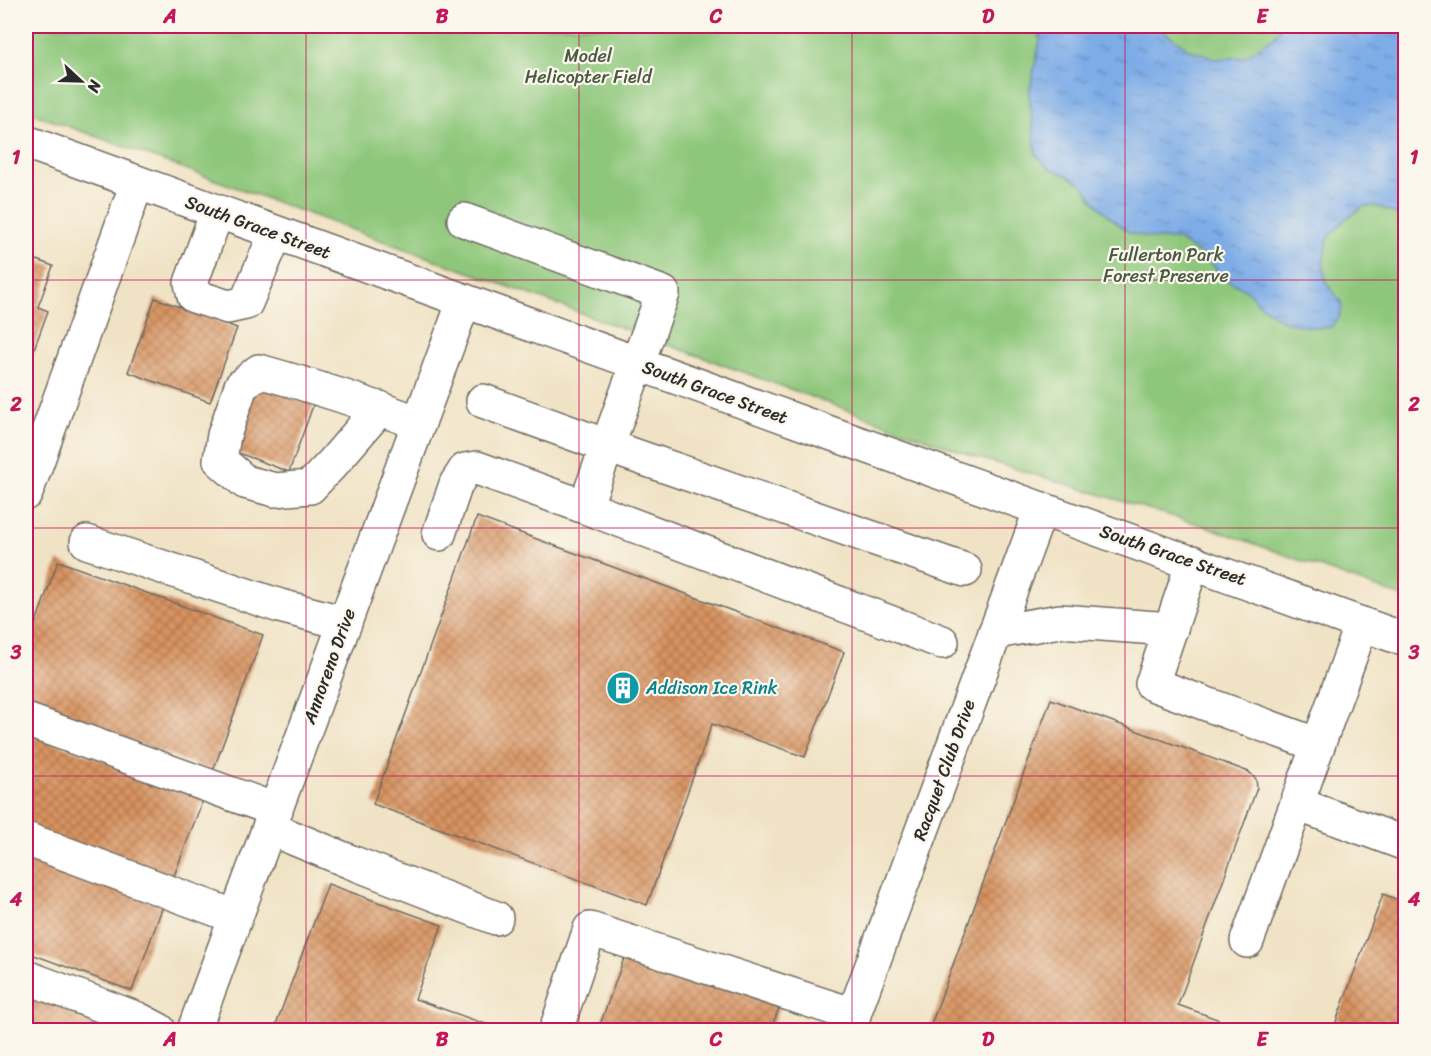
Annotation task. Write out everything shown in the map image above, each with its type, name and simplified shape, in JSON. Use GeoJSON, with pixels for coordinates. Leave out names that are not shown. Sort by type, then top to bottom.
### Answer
{"type":"FeatureCollection","features":[{"type":"Feature","properties":{"kind":"street","name":"South Grace Street"},"geometry":{"type":"LineString","coordinates":[[26,142],[1406,640]]}},
{"type":"Feature","properties":{"kind":"street"},"geometry":{"type":"LineString","coordinates":[[26,493],[137,183]]}},
{"type":"Feature","properties":{"kind":"street"},"geometry":{"type":"LineString","coordinates":[[217,212],[191,283],[194,296],[228,307],[246,303],[276,233]]}},
{"type":"Feature","properties":{"kind":"street"},"geometry":{"type":"LineString","coordinates":[[464,220],[663,293],[585,507]]}},
{"type":"Feature","properties":{"kind":"street","name":"Annoreno Drive"},"geometry":{"type":"LineString","coordinates":[[194,1030],[464,301]]}},
{"type":"Feature","properties":{"kind":"street"},"geometry":{"type":"LineString","coordinates":[[380,408],[310,487],[275,490],[245,482],[220,460],[224,435],[241,386],[259,371],[311,385],[380,408],[419,423]]}},
{"type":"Feature","properties":{"kind":"street"},"geometry":{"type":"LineString","coordinates":[[483,401],[964,570]]}},
{"type":"Feature","properties":{"kind":"street"},"geometry":{"type":"LineString","coordinates":[[439,534],[456,483],[465,470],[477,468],[942,642]]}},
{"type":"Feature","properties":{"kind":"street","name":"Racquet Club Drive"},"geometry":{"type":"LineString","coordinates":[[851,1023],[1041,509]]}},
{"type":"Feature","properties":{"kind":"street"},"geometry":{"type":"LineString","coordinates":[[87,542],[280,606],[345,623]]}},
{"type":"Feature","properties":{"kind":"street"},"geometry":{"type":"LineString","coordinates":[[1192,562],[1152,684],[1318,745]]}},
{"type":"Feature","properties":{"kind":"street"},"geometry":{"type":"LineString","coordinates":[[995,632],[1060,621],[1171,629]]}},
{"type":"Feature","properties":{"kind":"street"},"geometry":{"type":"LineString","coordinates":[[1247,941],[1362,624]]}},
{"type":"Feature","properties":{"kind":"street"},"geometry":{"type":"LineString","coordinates":[[26,720],[272,819],[351,862],[496,918]]}},
{"type":"Feature","properties":{"kind":"street"},"geometry":{"type":"LineString","coordinates":[[1297,804],[1406,844]]}},
{"type":"Feature","properties":{"kind":"street"},"geometry":{"type":"LineString","coordinates":[[26,839],[236,917]]}},
{"type":"Feature","properties":{"kind":"street"},"geometry":{"type":"LineString","coordinates":[[558,1030],[556,1030],[590,929],[851,1023]]}},
{"type":"Feature","properties":{"kind":"street"},"geometry":{"type":"LineString","coordinates":[[26,977],[138,1019],[159,1030]]}},
{"type":"Feature","properties":{"kind":"green space","name":"Fullerton Park Forest Preserve"},"geometry":{"type":"Polygon","coordinates":[[[26,26],[1405,26],[1405,598],[1208,527],[979,458],[26,111],[26,26]]]}},
{"type":"Feature","properties":{"kind":"water"},"geometry":{"type":"Polygon","coordinates":[[[1038,26],[1156,26],[1190,50],[1217,59],[1244,57],[1275,36],[1281,26],[1379,26],[1397,33],[1405,31],[1405,216],[1376,206],[1365,206],[1344,220],[1328,239],[1323,263],[1326,283],[1340,300],[1342,307],[1339,318],[1331,327],[1298,325],[1281,320],[1259,304],[1247,290],[1224,279],[1207,258],[1177,239],[1156,239],[1130,233],[1094,201],[1082,184],[1047,167],[1036,154],[1029,94],[1040,41],[1038,26]]]}},
{"type":"Feature","properties":{"kind":"building"},"geometry":{"type":"Polygon","coordinates":[[[26,256],[53,266],[38,307],[48,311],[26,371],[26,256]]]}},
{"type":"Feature","properties":{"kind":"building"},"geometry":{"type":"Polygon","coordinates":[[[155,298],[237,328],[210,402],[128,372],[155,298]]]}},
{"type":"Feature","properties":{"kind":"building"},"geometry":{"type":"Polygon","coordinates":[[[253,381],[314,403],[289,472],[228,449],[253,381]]]}},
{"type":"Feature","properties":{"kind":"building","name":"Addison Ice Rink"},"geometry":{"type":"Polygon","coordinates":[[[477,517],[844,652],[805,757],[712,724],[647,905],[373,804],[477,517]]]}},
{"type":"Feature","properties":{"kind":"building"},"geometry":{"type":"Polygon","coordinates":[[[58,561],[263,635],[213,771],[26,703],[26,650],[58,561]]]}},
{"type":"Feature","properties":{"kind":"building"},"geometry":{"type":"Polygon","coordinates":[[[1051,699],[1249,772],[1256,779],[1257,788],[1178,1005],[1244,1030],[929,1030],[1051,699]]]}},
{"type":"Feature","properties":{"kind":"building"},"geometry":{"type":"Polygon","coordinates":[[[33,735],[204,797],[172,881],[26,827],[26,756],[33,735]]]}},
{"type":"Feature","properties":{"kind":"building"},"geometry":{"type":"Polygon","coordinates":[[[26,856],[163,906],[132,991],[26,952],[26,856]]]}},
{"type":"Feature","properties":{"kind":"building"},"geometry":{"type":"Polygon","coordinates":[[[328,884],[442,925],[415,999],[502,1030],[274,1030],[328,884]]]}},
{"type":"Feature","properties":{"kind":"building"},"geometry":{"type":"Polygon","coordinates":[[[1383,894],[1406,903],[1406,1030],[1333,1030],[1383,894]]]}},
{"type":"Feature","properties":{"kind":"building"},"geometry":{"type":"Polygon","coordinates":[[[627,950],[780,1005],[771,1030],[598,1030],[627,950]]]}},
{"type":"Feature","properties":{"kind":"building"},"geometry":{"type":"Polygon","coordinates":[[[26,989],[119,1023],[117,1030],[26,1030],[26,989]]]}},
{"type":"Feature","properties":{"kind":"place","name":"Addison Ice Rink"},"geometry":{"type":"Point","coordinates":[623,688]}},
{"type":"Feature","properties":{"kind":"park label","name":"Model Helicopter Field"},"geometry":{"type":"Point","coordinates":[588,66]}}]}
